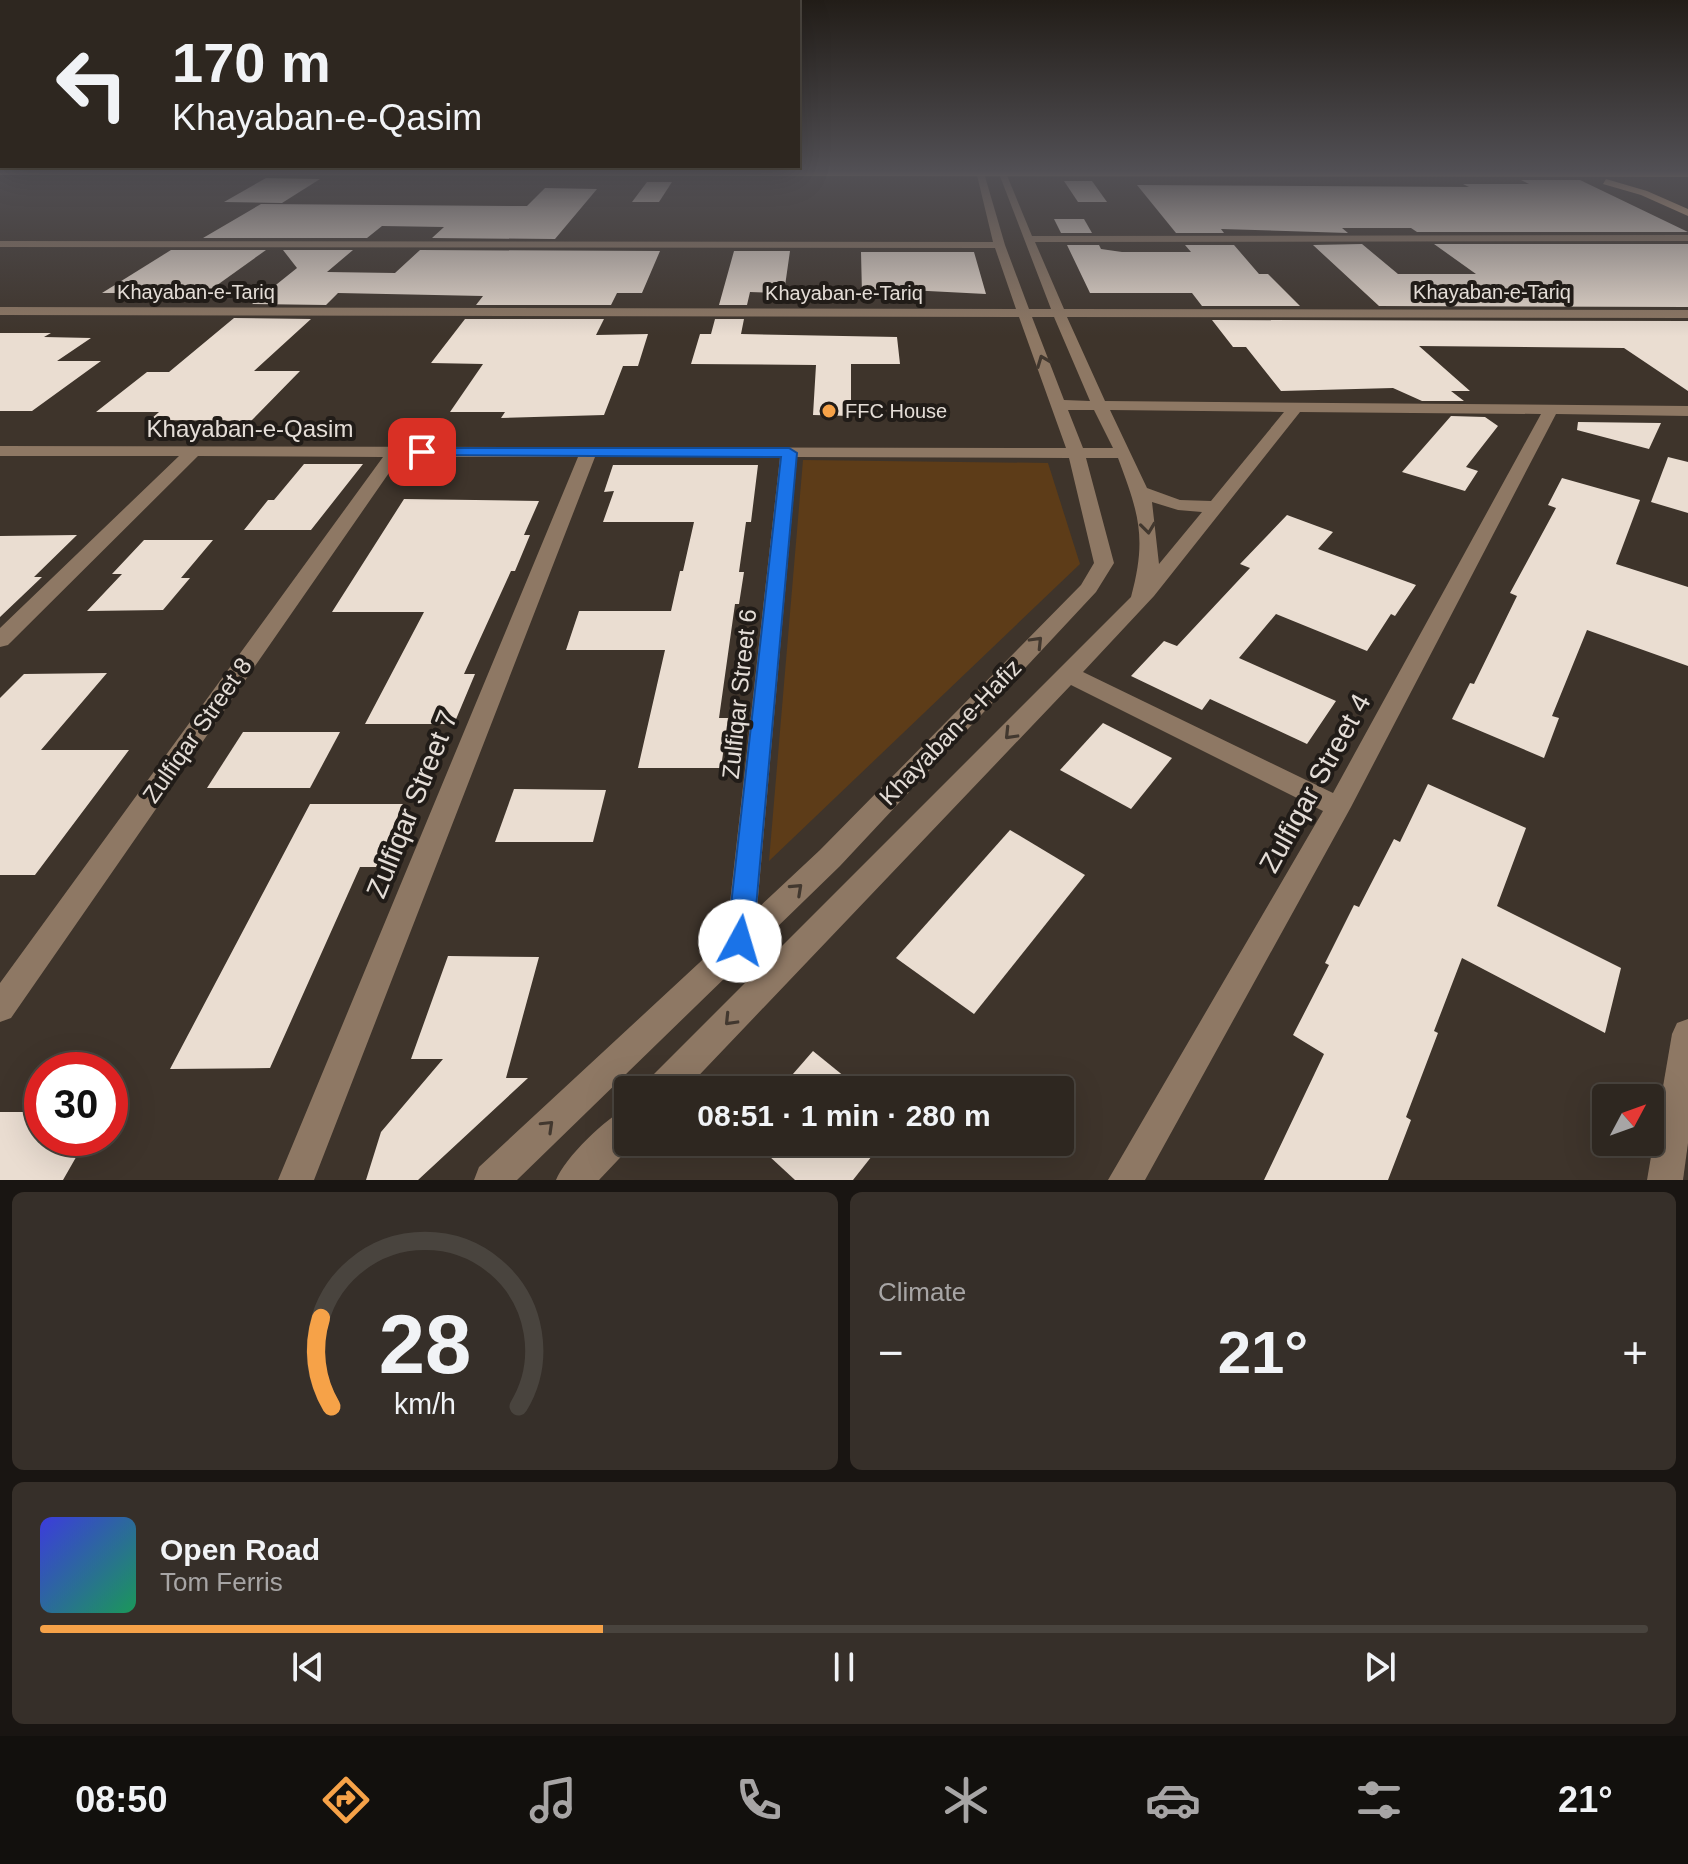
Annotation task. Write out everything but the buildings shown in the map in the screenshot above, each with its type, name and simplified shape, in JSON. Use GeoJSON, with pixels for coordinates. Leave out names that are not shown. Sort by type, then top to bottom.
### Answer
{"type":"FeatureCollection","features":[{"type":"Feature","properties":{"kind":"street","name":"Khayaban-e-Hafiz"},"geometry":{"type":"LineString","coordinates":[[492,1180],[830,858],[1089,588],[1104,563],[1074,447],[998,242],[996,226]]}},
{"type":"Feature","properties":{"kind":"street"},"geometry":{"type":"LineString","coordinates":[[1020,226],[1145,506],[1151,558],[1141,599]]}},
{"type":"Feature","properties":{"kind":"street"},"geometry":{"type":"LineString","coordinates":[[0,238],[399,242],[998,242]]}},
{"type":"Feature","properties":{"kind":"street"},"geometry":{"type":"LineString","coordinates":[[1379,242],[1688,238]]}},
{"type":"Feature","properties":{"kind":"street"},"geometry":{"type":"LineString","coordinates":[[0,244],[372,241]]}},
{"type":"Feature","properties":{"kind":"street"},"geometry":{"type":"LineString","coordinates":[[1030,242],[1688,245]]}},
{"type":"Feature","properties":{"kind":"street","name":"Khayaban-e-Tariq"},"geometry":{"type":"LineString","coordinates":[[8,308],[1058,309],[1688,305]]}},
{"type":"Feature","properties":{"kind":"street","name":"Khayaban-e-Tariq"},"geometry":{"type":"LineString","coordinates":[[1373,308],[1688,314]]}},
{"type":"Feature","properties":{"kind":"street"},"geometry":{"type":"LineString","coordinates":[[1060,405],[1688,411]]}},
{"type":"Feature","properties":{"kind":"street","name":"Khayaban-e-Hafiz"},"geometry":{"type":"LineString","coordinates":[[676,1076],[1141,599],[1295,408]]}},
{"type":"Feature","properties":{"kind":"street","name":"Zulfiqar Street 4"},"geometry":{"type":"LineString","coordinates":[[1126,1180],[1338,807],[1550,411]]}},
{"type":"Feature","properties":{"kind":"street","name":"Khayaban-e-Qasim"},"geometry":{"type":"LineString","coordinates":[[0,442],[1121,447]]}},
{"type":"Feature","properties":{"kind":"street","name":"Khayaban-e-Qasim"},"geometry":{"type":"LineString","coordinates":[[0,451],[789,453],[1074,447]]}},
{"type":"Feature","properties":{"kind":"street","name":"Zulfiqar Street 8"},"geometry":{"type":"LineString","coordinates":[[0,1008],[395,452]]}},
{"type":"Feature","properties":{"kind":"street"},"geometry":{"type":"LineString","coordinates":[[0,640],[192,453]]}},
{"type":"Feature","properties":{"kind":"street","name":"Zulfiqar Street 7"},"geometry":{"type":"LineString","coordinates":[[296,1180],[588,453]]}},
{"type":"Feature","properties":{"kind":"street","name":"Zulfiqar Street 6"},"geometry":{"type":"LineString","coordinates":[[740,941],[789,453]]}},
{"type":"Feature","properties":{"kind":"street"},"geometry":{"type":"LineString","coordinates":[[1140,492],[1178,505],[1216,507]]}},
{"type":"Feature","properties":{"kind":"street"},"geometry":{"type":"LineString","coordinates":[[1068,674],[1338,807]]}},
{"type":"Feature","properties":{"kind":"street"},"geometry":{"type":"LineString","coordinates":[[1665,1180],[1688,1034]]}},
{"type":"Feature","properties":{"kind":"street"},"geometry":{"type":"LineString","coordinates":[[574,1180],[614,1139]]}},
{"type":"Feature","properties":{"kind":"shaded area"},"geometry":{"type":"Polygon","coordinates":[[[803,460],[1048,463],[1080,564],[769,861],[803,460]]]}},
{"type":"Feature","properties":{"kind":"place","name":"FFC House"},"geometry":{"type":"Point","coordinates":[829,411]}},
{"type":"Feature","properties":{"kind":"route"},"geometry":{"type":"LineString","coordinates":[[422,452],[789,453],[740,941]]}}]}
